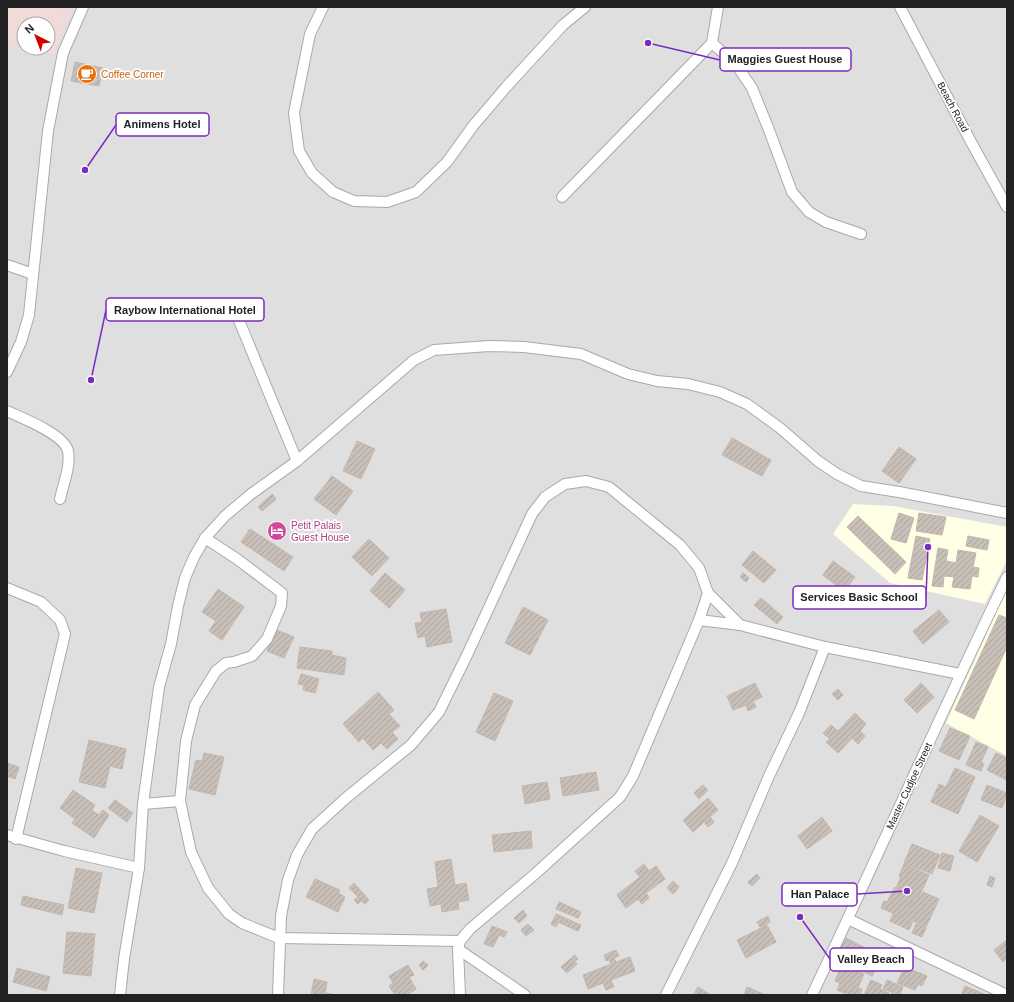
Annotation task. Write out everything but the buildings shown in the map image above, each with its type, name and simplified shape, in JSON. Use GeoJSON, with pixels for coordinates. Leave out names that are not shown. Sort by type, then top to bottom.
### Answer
{"type":"FeatureCollection","features":[{"type":"Feature","properties":{"kind":"street"},"geometry":{"type":"LineString","coordinates":[[7,372],[21,342],[29,315],[48,131],[63,53],[83,7]]}},
{"type":"Feature","properties":{"kind":"street"},"geometry":{"type":"LineString","coordinates":[[322,7],[310,34],[294,113],[300,151],[312,173],[333,192],[354,201],[387,202],[416,192],[448,162],[473,126],[508,86],[563,25],[585,7]]}},
{"type":"Feature","properties":{"kind":"street"},"geometry":{"type":"LineString","coordinates":[[562,197],[712,43],[718,7]]}},
{"type":"Feature","properties":{"kind":"street","name":"Beach Road"},"geometry":{"type":"LineString","coordinates":[[900,7],[1007,207]]}},
{"type":"Feature","properties":{"kind":"street"},"geometry":{"type":"LineString","coordinates":[[712,43],[735,63],[752,88],[792,192],[809,212],[826,222],[861,234]]}},
{"type":"Feature","properties":{"kind":"street"},"geometry":{"type":"LineString","coordinates":[[7,265],[33,274]]}},
{"type":"Feature","properties":{"kind":"street"},"geometry":{"type":"LineString","coordinates":[[238,318],[297,461]]}},
{"type":"Feature","properties":{"kind":"street"},"geometry":{"type":"LineString","coordinates":[[120,995],[124,959],[139,868],[143,804],[158,687],[171,644],[185,578],[205,538],[225,516],[251,494],[297,461],[414,360],[434,350],[489,346],[524,347],[581,354],[628,374],[657,381],[688,384],[720,392],[747,404],[780,428],[818,461],[837,474],[861,486],[899,492],[1007,514]]}},
{"type":"Feature","properties":{"kind":"street"},"geometry":{"type":"LineString","coordinates":[[7,411],[50,432],[63,441],[68,450],[68,458],[60,499]]}},
{"type":"Feature","properties":{"kind":"street"},"geometry":{"type":"LineString","coordinates":[[278,995],[281,916],[288,880],[297,855],[312,829],[346,798],[411,745],[439,712],[532,514],[545,497],[565,484],[586,481],[609,487],[680,544],[699,568],[708,593],[740,625]]}},
{"type":"Feature","properties":{"kind":"street"},"geometry":{"type":"LineString","coordinates":[[205,538],[238,559],[282,593],[281,606],[267,639],[252,656],[226,663],[216,671],[195,705],[186,741],[180,801],[191,852],[208,888],[229,914],[242,923],[279,938],[459,945],[525,995]]}},
{"type":"Feature","properties":{"kind":"street","name":"Master Cudjoe Street"},"geometry":{"type":"LineString","coordinates":[[812,995],[848,920],[960,674],[1007,577]]}},
{"type":"Feature","properties":{"kind":"street"},"geometry":{"type":"LineString","coordinates":[[7,588],[41,602],[60,620],[65,634],[11,837],[139,868]]}},
{"type":"Feature","properties":{"kind":"street"},"geometry":{"type":"LineString","coordinates":[[460,995],[459,945],[470,930],[620,797],[633,776],[699,620],[708,593]]}},
{"type":"Feature","properties":{"kind":"street"},"geometry":{"type":"LineString","coordinates":[[699,620],[740,625],[826,647],[960,674]]}},
{"type":"Feature","properties":{"kind":"street"},"geometry":{"type":"LineString","coordinates":[[666,995],[732,863],[769,776],[799,713],[826,647]]}},
{"type":"Feature","properties":{"kind":"street"},"geometry":{"type":"LineString","coordinates":[[143,804],[180,801]]}},
{"type":"Feature","properties":{"kind":"street"},"geometry":{"type":"LineString","coordinates":[[848,920],[1007,995]]}},
{"type":"Feature","properties":{"kind":"shaded area"},"geometry":{"type":"Polygon","coordinates":[[[7,7],[1007,7],[1007,995],[7,995],[7,7]]]}},
{"type":"Feature","properties":{"kind":"shaded area"},"geometry":{"type":"Polygon","coordinates":[[[7,7],[54,7],[70,12],[56,49],[56,16],[16,16],[16,47],[7,45],[7,7]]]}},
{"type":"Feature","properties":{"kind":"shaded area"},"geometry":{"type":"Polygon","coordinates":[[[853,504],[893,506],[1007,527],[1007,560],[985,604],[890,583],[833,534],[853,504]]]}},
{"type":"Feature","properties":{"kind":"shaded area"},"geometry":{"type":"Polygon","coordinates":[[[1007,589],[1007,756],[946,723],[1007,589]]]}},
{"type":"Feature","properties":{"kind":"place","name":"Maggies Guest House"},"geometry":{"type":"Point","coordinates":[648,43]}},
{"type":"Feature","properties":{"kind":"place","name":"Coffee Corner"},"geometry":{"type":"Point","coordinates":[87,74]}},
{"type":"Feature","properties":{"kind":"place","name":"Animens Hotel"},"geometry":{"type":"Point","coordinates":[85,170]}},
{"type":"Feature","properties":{"kind":"place","name":"Raybow International Hotel"},"geometry":{"type":"Point","coordinates":[91,380]}},
{"type":"Feature","properties":{"kind":"place","name":"Petit Palais Guest House"},"geometry":{"type":"Point","coordinates":[277,531]}},
{"type":"Feature","properties":{"kind":"place","name":"Services Basic School"},"geometry":{"type":"Point","coordinates":[928,547]}},
{"type":"Feature","properties":{"kind":"place","name":"Han Palace"},"geometry":{"type":"Point","coordinates":[907,891]}},
{"type":"Feature","properties":{"kind":"place","name":"Valley Beach"},"geometry":{"type":"Point","coordinates":[800,917]}}]}
